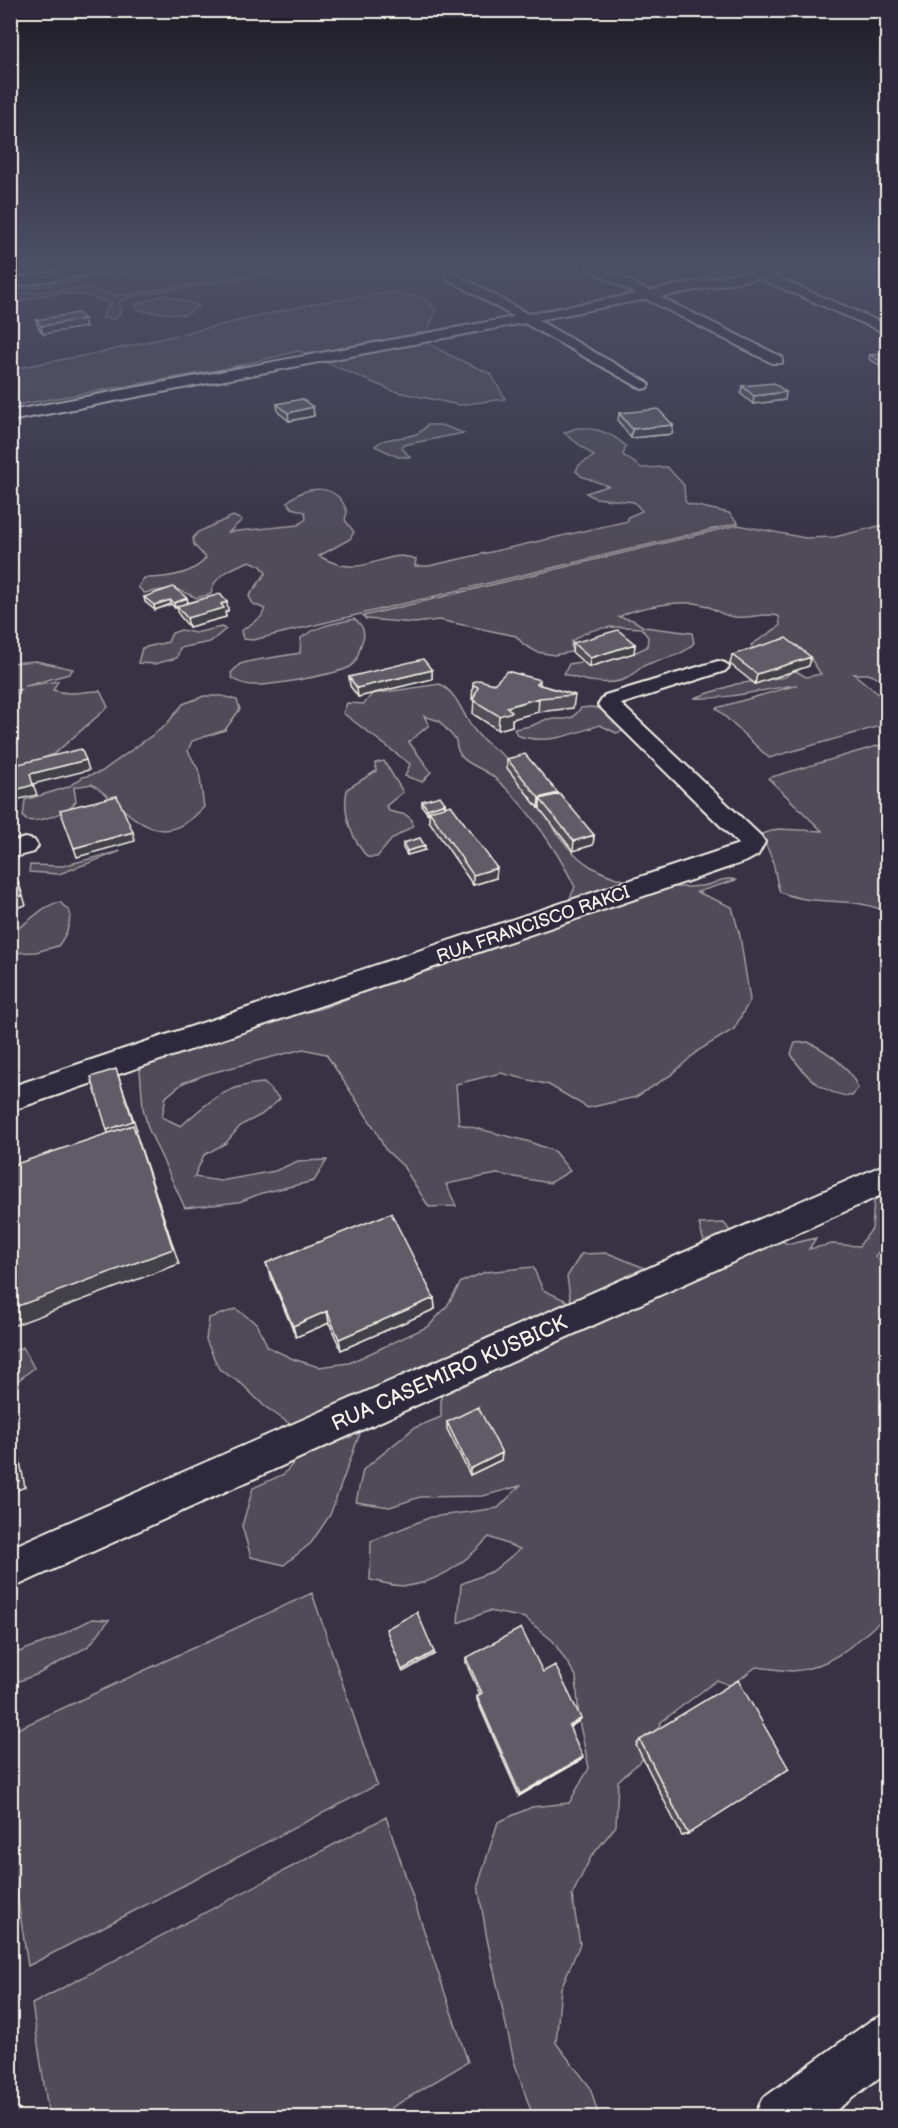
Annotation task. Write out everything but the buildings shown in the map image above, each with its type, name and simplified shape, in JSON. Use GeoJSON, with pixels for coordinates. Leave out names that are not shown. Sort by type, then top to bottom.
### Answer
{"type":"FeatureCollection","features":[{"type":"Feature","properties":{"kind":"street"},"geometry":{"type":"LineString","coordinates":[[10,416],[268,367]]}},
{"type":"Feature","properties":{"kind":"street"},"geometry":{"type":"LineString","coordinates":[[610,367],[642,385]]}},
{"type":"Feature","properties":{"kind":"street","name":"RUA FRANCISCO RAKCI"},"geometry":{"type":"LineString","coordinates":[[10,1099],[738,855],[749,849],[752,842],[609,705],[613,700],[718,667]]}},
{"type":"Feature","properties":{"kind":"street","name":"RUA CASEMIRO KUSBICK"},"geometry":{"type":"LineString","coordinates":[[10,1569],[888,1177]]}},
{"type":"Feature","properties":{"kind":"street"},"geometry":{"type":"LineString","coordinates":[[782,2118],[888,2039]]}},
{"type":"Feature","properties":{"kind":"shaded area"},"geometry":{"type":"Polygon","coordinates":[[[20,367],[231,367],[11,406],[11,369],[20,367]]]}},
{"type":"Feature","properties":{"kind":"shaded area"},"geometry":{"type":"Polygon","coordinates":[[[337,367],[476,367],[491,374],[505,399],[459,405],[393,391],[337,367]]]}},
{"type":"Feature","properties":{"kind":"shaded area"},"geometry":{"type":"Polygon","coordinates":[[[427,425],[441,425],[464,433],[403,445],[402,448],[410,457],[398,457],[375,446],[380,442],[416,434],[427,425]]]}},
{"type":"Feature","properties":{"kind":"shaded area"},"geometry":{"type":"Polygon","coordinates":[[[576,428],[609,434],[626,446],[623,455],[642,468],[667,467],[684,485],[685,501],[688,504],[729,513],[738,523],[253,640],[243,639],[241,631],[261,617],[265,609],[253,604],[249,596],[266,573],[261,566],[250,561],[231,569],[215,582],[211,594],[197,598],[174,588],[144,593],[138,587],[144,578],[186,572],[200,564],[206,558],[194,545],[193,538],[198,532],[233,516],[242,520],[229,532],[298,525],[306,519],[305,512],[292,508],[287,502],[295,496],[312,490],[321,489],[337,496],[347,512],[345,520],[354,532],[350,539],[319,556],[349,566],[404,556],[416,559],[415,566],[429,566],[628,521],[628,517],[642,511],[634,502],[595,498],[586,493],[608,486],[581,476],[576,471],[579,465],[594,456],[564,433],[576,428]]]}},
{"type":"Feature","properties":{"kind":"shaded area"},"geometry":{"type":"Polygon","coordinates":[[[887,524],[887,681],[868,674],[854,674],[887,701],[887,724],[769,758],[716,708],[797,685],[732,696],[694,698],[736,684],[785,677],[794,670],[806,677],[821,674],[811,659],[797,645],[756,654],[751,645],[780,626],[779,616],[734,617],[696,603],[648,607],[627,613],[619,617],[633,620],[644,627],[692,633],[694,643],[678,654],[645,665],[622,680],[605,682],[579,679],[564,674],[569,664],[634,653],[647,647],[648,637],[641,628],[613,627],[587,632],[571,642],[572,652],[554,655],[537,652],[524,645],[516,636],[439,620],[415,623],[366,619],[363,616],[738,525],[805,538],[835,537],[887,524]]]}},
{"type":"Feature","properties":{"kind":"shaded area"},"geometry":{"type":"Polygon","coordinates":[[[354,619],[362,627],[364,635],[357,659],[350,667],[318,676],[262,685],[245,684],[232,678],[231,673],[240,664],[300,653],[301,638],[307,634],[326,625],[354,619]]]}},
{"type":"Feature","properties":{"kind":"shaded area"},"geometry":{"type":"Polygon","coordinates":[[[221,627],[226,629],[210,642],[180,648],[177,658],[155,664],[138,663],[142,648],[168,642],[172,633],[181,630],[195,633],[221,627]]]}},
{"type":"Feature","properties":{"kind":"shaded area"},"geometry":{"type":"Polygon","coordinates":[[[36,661],[73,669],[69,674],[25,686],[58,681],[53,690],[59,692],[100,691],[108,707],[54,754],[19,767],[11,775],[10,696],[21,689],[11,691],[11,663],[36,661]]]}},
{"type":"Feature","properties":{"kind":"shaded area"},"geometry":{"type":"Polygon","coordinates":[[[440,684],[452,694],[479,736],[516,768],[567,846],[590,866],[616,878],[644,885],[687,887],[727,879],[736,880],[697,892],[732,907],[740,936],[750,1000],[734,1029],[699,1050],[671,1075],[636,1097],[588,1108],[549,1085],[501,1073],[456,1084],[459,1124],[527,1141],[554,1151],[570,1171],[550,1183],[497,1174],[446,1184],[456,1206],[429,1207],[403,1166],[385,1149],[375,1129],[326,1054],[303,1049],[207,1074],[183,1083],[166,1097],[162,1117],[181,1126],[218,1096],[250,1084],[264,1083],[280,1099],[261,1115],[241,1125],[226,1143],[204,1155],[194,1177],[220,1181],[275,1171],[298,1161],[327,1160],[314,1181],[262,1193],[239,1202],[185,1208],[148,1128],[143,1108],[140,1070],[157,1055],[288,1014],[320,1009],[559,922],[575,887],[559,858],[519,802],[490,774],[470,764],[460,755],[456,740],[439,721],[424,716],[429,725],[409,742],[431,772],[422,782],[405,776],[410,764],[343,713],[347,703],[364,704],[372,694],[440,684]]]}},
{"type":"Feature","properties":{"kind":"shaded area"},"geometry":{"type":"Polygon","coordinates":[[[204,696],[222,696],[237,700],[240,709],[225,730],[192,741],[188,751],[199,771],[204,807],[187,822],[172,829],[158,830],[145,825],[92,784],[74,787],[76,801],[60,813],[32,821],[23,817],[25,800],[68,787],[83,777],[101,772],[165,726],[183,704],[204,696]]]}},
{"type":"Feature","properties":{"kind":"shaded area"},"geometry":{"type":"Polygon","coordinates":[[[581,708],[606,709],[624,727],[624,731],[616,733],[600,725],[559,738],[538,739],[517,735],[514,729],[531,726],[547,719],[573,717],[581,708]]]}},
{"type":"Feature","properties":{"kind":"shaded area"},"geometry":{"type":"Polygon","coordinates":[[[887,743],[888,846],[884,862],[887,867],[887,912],[859,904],[807,899],[780,892],[772,859],[762,834],[778,829],[822,831],[768,778],[887,743]]]}},
{"type":"Feature","properties":{"kind":"shaded area"},"geometry":{"type":"Polygon","coordinates":[[[384,761],[403,792],[386,806],[389,811],[406,815],[412,820],[413,826],[392,839],[377,857],[367,857],[356,842],[349,825],[346,808],[347,789],[376,771],[375,763],[384,761]]]}},
{"type":"Feature","properties":{"kind":"shaded area"},"geometry":{"type":"Polygon","coordinates":[[[121,851],[59,874],[29,872],[30,865],[62,866],[121,851]]]}},
{"type":"Feature","properties":{"kind":"shaded area"},"geometry":{"type":"Polygon","coordinates":[[[60,902],[70,912],[70,917],[64,938],[58,946],[36,952],[11,953],[11,932],[47,907],[60,902]]]}},
{"type":"Feature","properties":{"kind":"shaded area"},"geometry":{"type":"Polygon","coordinates":[[[808,1042],[831,1055],[844,1066],[858,1088],[852,1096],[824,1089],[802,1070],[791,1054],[795,1043],[808,1042]]]}},
{"type":"Feature","properties":{"kind":"shaded area"},"geometry":{"type":"Polygon","coordinates":[[[887,1174],[887,1242],[875,1256],[888,1267],[888,1569],[885,1574],[887,1615],[844,1651],[807,1669],[784,1671],[756,1667],[731,1686],[717,1680],[661,1722],[645,1757],[618,1781],[616,1826],[591,1857],[572,1895],[580,1944],[561,1988],[556,2043],[590,2087],[599,2117],[533,2117],[514,2061],[487,1939],[478,1885],[498,1822],[532,1807],[569,1803],[589,1768],[579,1721],[576,1676],[553,1641],[525,1618],[489,1611],[458,1623],[461,1584],[493,1571],[520,1549],[489,1537],[463,1562],[431,1580],[403,1586],[370,1580],[371,1541],[431,1517],[498,1508],[520,1486],[483,1496],[420,1497],[390,1507],[356,1502],[363,1470],[414,1428],[441,1417],[441,1387],[363,1425],[330,1515],[311,1543],[284,1565],[251,1557],[242,1526],[253,1488],[284,1474],[307,1447],[290,1424],[264,1406],[243,1385],[219,1369],[206,1340],[209,1318],[236,1309],[256,1323],[268,1347],[293,1359],[319,1367],[349,1363],[429,1326],[447,1306],[461,1282],[485,1272],[533,1267],[543,1290],[571,1303],[567,1277],[581,1254],[608,1253],[659,1274],[706,1249],[699,1224],[724,1223],[739,1243],[763,1236],[790,1244],[816,1238],[809,1249],[832,1244],[859,1246],[872,1229],[875,1184],[887,1174]]]}},
{"type":"Feature","properties":{"kind":"shaded area"},"geometry":{"type":"Polygon","coordinates":[[[23,1347],[34,1368],[11,1386],[11,1352],[23,1347]]]}},
{"type":"Feature","properties":{"kind":"shaded area"},"geometry":{"type":"Polygon","coordinates":[[[312,1593],[377,1785],[28,1966],[11,1855],[11,1732],[312,1593]]]}},
{"type":"Feature","properties":{"kind":"shaded area"},"geometry":{"type":"Polygon","coordinates":[[[92,1619],[109,1620],[89,1646],[38,1674],[11,1684],[11,1655],[53,1639],[92,1619]]]}},
{"type":"Feature","properties":{"kind":"shaded area"},"geometry":{"type":"Polygon","coordinates":[[[386,1817],[468,2062],[376,2117],[49,2117],[32,2004],[386,1817]]]}}]}
